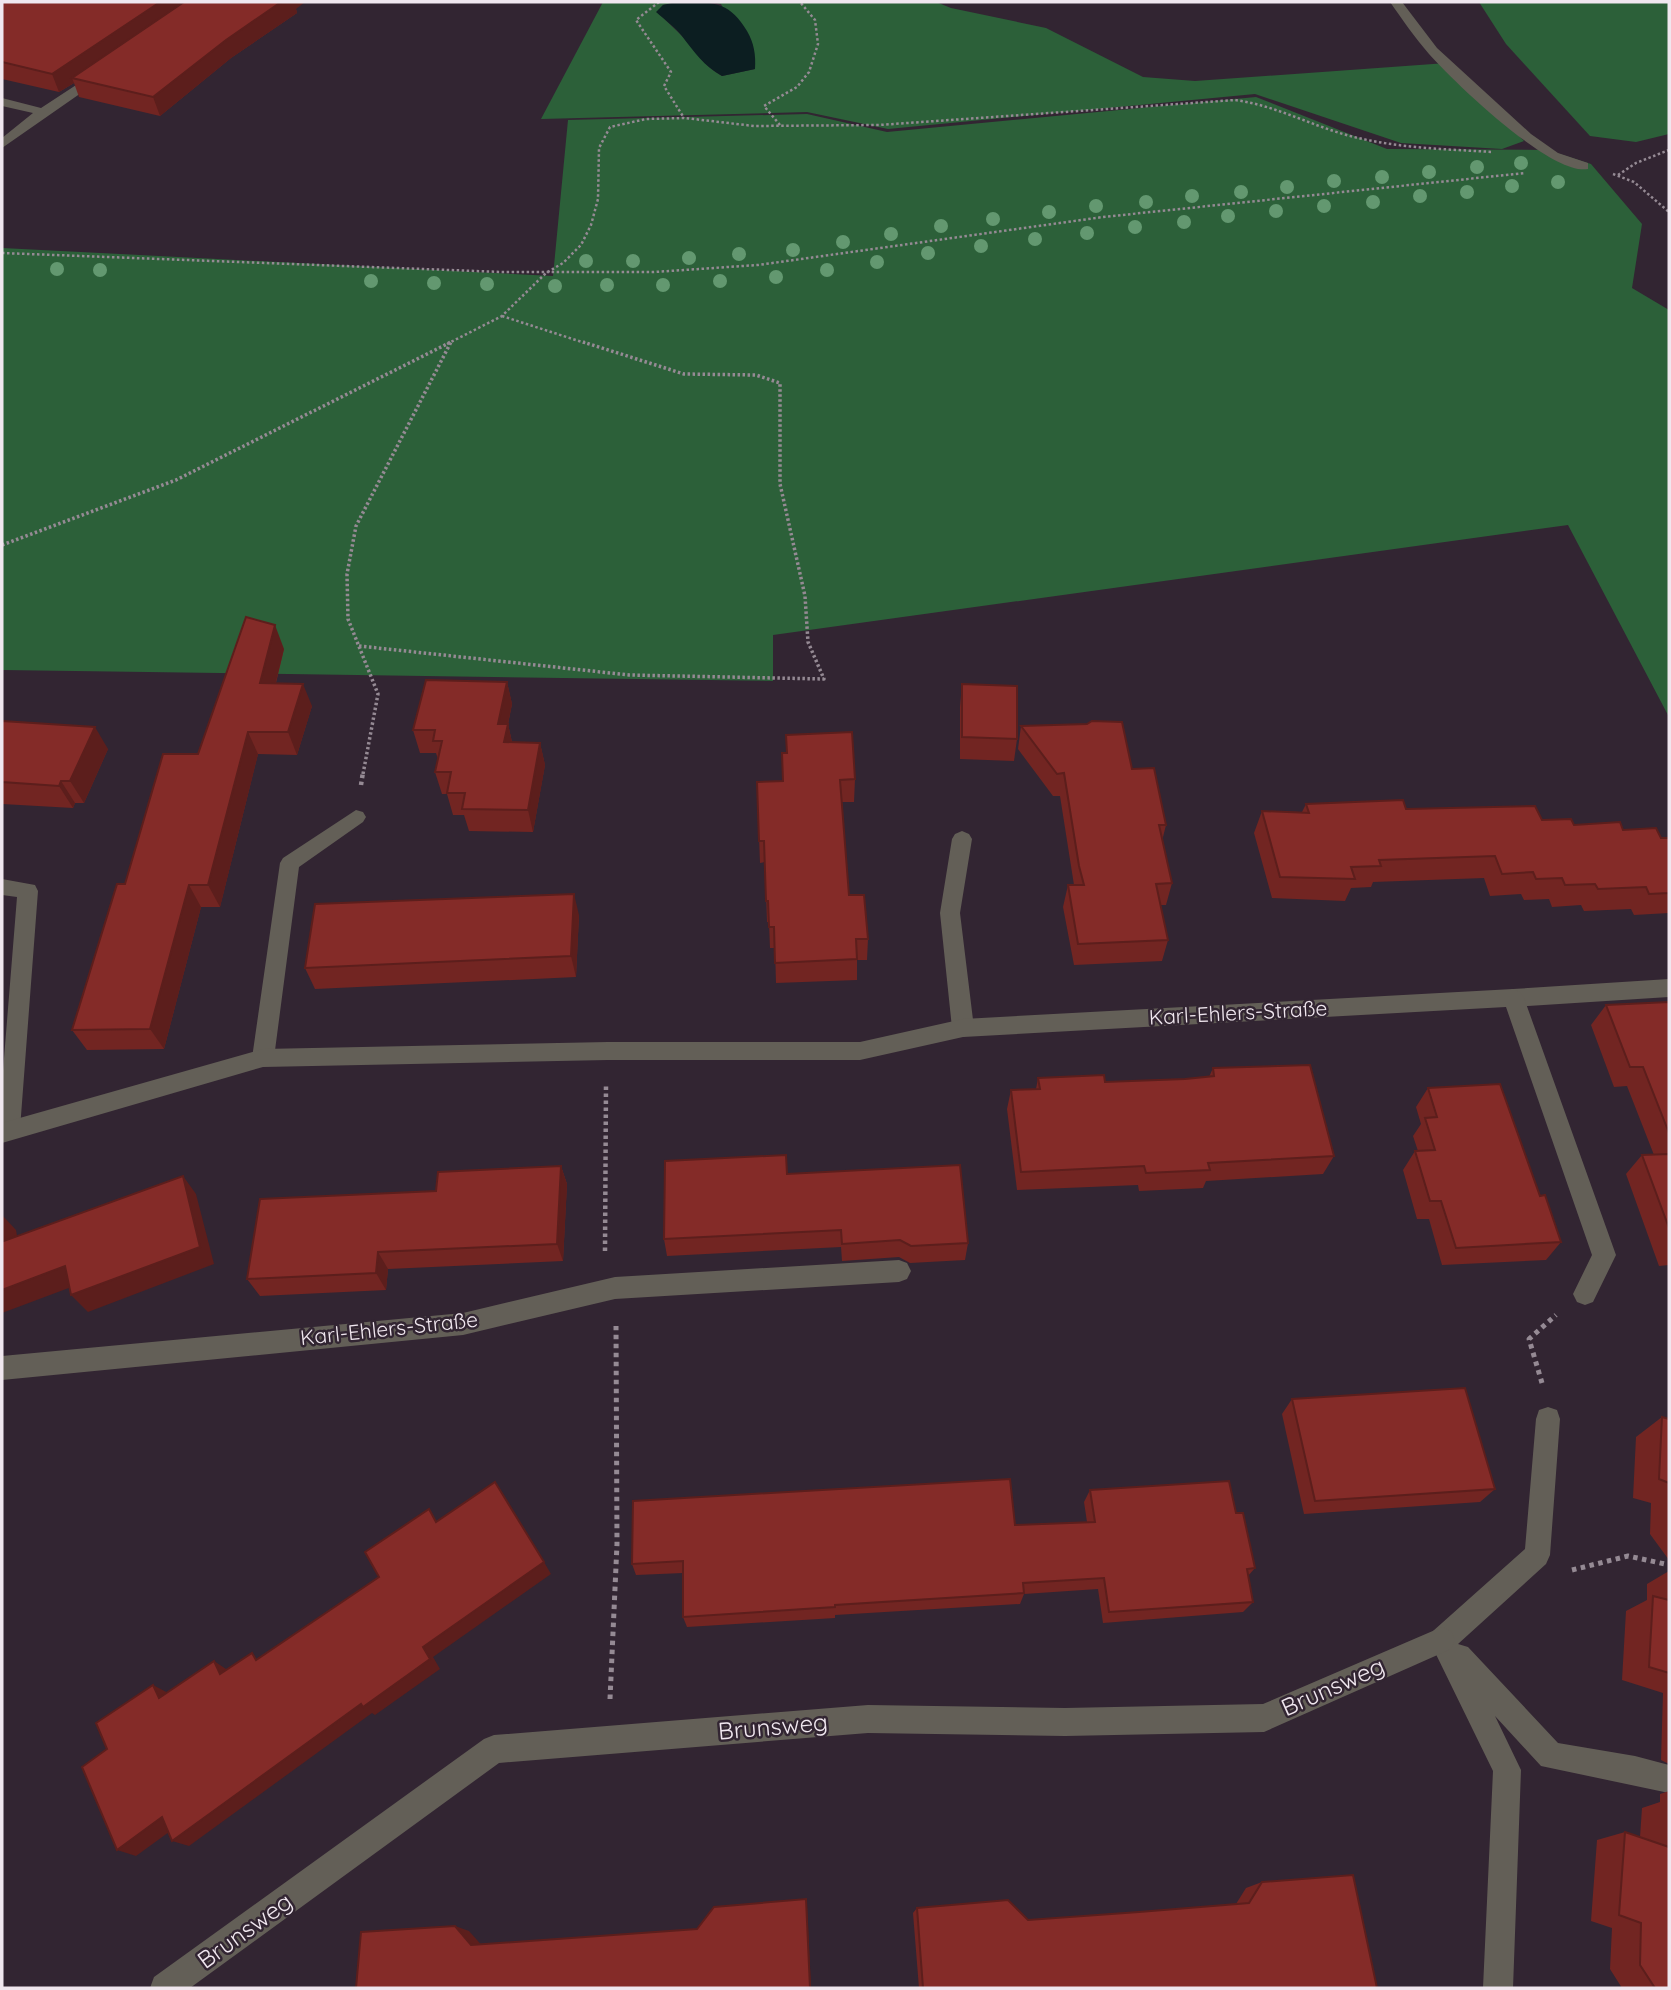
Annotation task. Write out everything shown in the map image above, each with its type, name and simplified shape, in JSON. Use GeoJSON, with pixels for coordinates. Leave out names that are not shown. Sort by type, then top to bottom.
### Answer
{"type":"FeatureCollection","features":[{"type":"Feature","properties":{"kind":"street"},"geometry":{"type":"LineString","coordinates":[[1396,2],[1433,51],[1526,137],[1553,156],[1583,166]]}},
{"type":"Feature","properties":{"kind":"street"},"geometry":{"type":"LineString","coordinates":[[2,144],[43,112],[108,68]]}},
{"type":"Feature","properties":{"kind":"street"},"geometry":{"type":"LineString","coordinates":[[2,102],[43,112]]}},
{"type":"Feature","properties":{"kind":"street"},"geometry":{"type":"LineString","coordinates":[[263,1058],[290,863],[356,817]]}},
{"type":"Feature","properties":{"kind":"street"},"geometry":{"type":"LineString","coordinates":[[962,839],[950,913],[963,1028]]}},
{"type":"Feature","properties":{"kind":"street","name":"Karl-Ehlers-Straße"},"geometry":{"type":"LineString","coordinates":[[2,887],[28,891],[5,1131],[263,1058],[608,1051],[860,1051],[963,1028],[1669,988]]}},
{"type":"Feature","properties":{"kind":"street"},"geometry":{"type":"LineString","coordinates":[[1513,998],[1604,1255],[1585,1294]]}},
{"type":"Feature","properties":{"kind":"street","name":"Karl-Ehlers-Straße"},"geometry":{"type":"LineString","coordinates":[[2,1368],[463,1324],[615,1288],[899,1272]]}},
{"type":"Feature","properties":{"kind":"street","name":"Brunsweg"},"geometry":{"type":"LineString","coordinates":[[165,1988],[494,1749],[868,1719],[1065,1722],[1264,1718],[1442,1640],[1537,1555],[1548,1419]]}},
{"type":"Feature","properties":{"kind":"street"},"geometry":{"type":"LineString","coordinates":[[1442,1640],[1551,1756],[1635,1770],[1669,1779]]}},
{"type":"Feature","properties":{"kind":"street"},"geometry":{"type":"LineString","coordinates":[[1442,1640],[1507,1770],[1499,1988]]}},
{"type":"Feature","properties":{"kind":"path"},"geometry":{"type":"LineString","coordinates":[[659,2],[636,20],[671,72],[664,86],[685,118]]}},
{"type":"Feature","properties":{"kind":"path"},"geometry":{"type":"LineString","coordinates":[[780,126],[764,106],[797,88],[809,72],[818,44],[815,20],[800,2]]}},
{"type":"Feature","properties":{"kind":"path"},"geometry":{"type":"LineString","coordinates":[[2,545],[176,480],[502,316],[546,273],[563,263],[581,245],[591,225],[598,199],[599,148],[610,127],[646,119],[685,118],[754,126],[879,125],[1235,100],[1256,102],[1309,124],[1358,138],[1410,145],[1553,156]]}},
{"type":"Feature","properties":{"kind":"path"},"geometry":{"type":"LineString","coordinates":[[1669,150],[1636,163],[1618,176],[1634,182],[1669,212]]}},
{"type":"Feature","properties":{"kind":"path"},"geometry":{"type":"LineString","coordinates":[[2,253],[546,273],[654,272],[758,265],[1103,217],[1583,166]]}},
{"type":"Feature","properties":{"kind":"path"},"geometry":{"type":"LineString","coordinates":[[359,646],[629,675],[824,679],[808,642],[805,596],[780,484],[780,383],[756,375],[684,374],[502,316]]}},
{"type":"Feature","properties":{"kind":"path"},"geometry":{"type":"LineString","coordinates":[[362,776],[377,694],[348,619],[347,574],[356,526],[451,341]]}},
{"type":"Feature","properties":{"kind":"path"},"geometry":{"type":"LineString","coordinates":[[606,1101],[607,1243]]}},
{"type":"Feature","properties":{"kind":"path"},"geometry":{"type":"LineString","coordinates":[[607,1741],[615,1634],[617,1544],[615,1288]]}},
{"type":"Feature","properties":{"kind":"path"},"geometry":{"type":"LineString","coordinates":[[1548,1419],[1545,1393],[1528,1339],[1555,1316]]}},
{"type":"Feature","properties":{"kind":"green space"},"geometry":{"type":"Polygon","coordinates":[[[603,2],[677,2],[663,5],[657,12],[722,76],[755,69],[721,4],[712,2],[936,2],[951,8],[1046,28],[1143,77],[1195,81],[1447,63],[1524,141],[1502,149],[1401,143],[1255,94],[888,129],[807,112],[541,119],[603,2]]]}},
{"type":"Feature","properties":{"kind":"green space"},"geometry":{"type":"Polygon","coordinates":[[[1479,2],[1669,2],[1669,134],[1636,142],[1590,136],[1506,44],[1479,2]]]}},
{"type":"Feature","properties":{"kind":"green space"},"geometry":{"type":"Polygon","coordinates":[[[1256,97],[1387,149],[1547,150],[1591,164],[1642,224],[1632,288],[1669,310],[1669,717],[1568,525],[773,635],[773,681],[2,670],[2,248],[553,276],[568,120],[807,114],[887,132],[1256,97]]]}},
{"type":"Feature","properties":{"kind":"shaded area"},"geometry":{"type":"Polygon","coordinates":[[[677,2],[709,3],[733,13],[751,40],[755,69],[722,76],[710,68],[656,12],[663,5],[677,2]]]}},
{"type":"Feature","properties":{"kind":"building"},"geometry":{"type":"Polygon","coordinates":[[[2,2],[160,2],[52,74],[2,62],[2,2]]]}},
{"type":"Feature","properties":{"kind":"building"},"geometry":{"type":"Polygon","coordinates":[[[184,2],[281,2],[226,40],[153,97],[72,78],[184,2]]]}},
{"type":"Feature","properties":{"kind":"building"},"geometry":{"type":"Polygon","coordinates":[[[246,617],[275,625],[260,683],[303,684],[288,732],[248,732],[208,885],[189,885],[150,1029],[72,1030],[117,884],[125,884],[163,754],[198,754],[246,617]]]}},
{"type":"Feature","properties":{"kind":"building"},"geometry":{"type":"Polygon","coordinates":[[[426,680],[507,682],[498,724],[508,724],[504,742],[540,743],[528,810],[462,809],[465,793],[447,793],[451,772],[435,772],[442,741],[433,741],[435,730],[413,730],[426,680]]]}},
{"type":"Feature","properties":{"kind":"building"},"geometry":{"type":"Polygon","coordinates":[[[962,684],[1017,686],[1017,739],[962,737],[962,684]]]}},
{"type":"Feature","properties":{"kind":"building"},"geometry":{"type":"Polygon","coordinates":[[[2,721],[95,727],[70,781],[61,781],[59,786],[2,782],[2,721]]]}},
{"type":"Feature","properties":{"kind":"building"},"geometry":{"type":"Polygon","coordinates":[[[1092,721],[1122,722],[1132,769],[1154,768],[1166,825],[1159,825],[1172,883],[1156,884],[1168,940],[1078,944],[1068,885],[1084,885],[1064,773],[1057,774],[1021,726],[1087,724],[1092,721]]]}},
{"type":"Feature","properties":{"kind":"building"},"geometry":{"type":"Polygon","coordinates":[[[852,732],[855,779],[840,780],[849,895],[864,895],[868,939],[856,939],[857,959],[775,963],[774,927],[769,927],[766,901],[764,841],[759,841],[757,782],[783,781],[782,753],[787,753],[786,735],[852,732]]]}},
{"type":"Feature","properties":{"kind":"building"},"geometry":{"type":"Polygon","coordinates":[[[1403,800],[1406,809],[1535,806],[1542,820],[1571,819],[1574,825],[1620,822],[1623,830],[1656,828],[1661,838],[1669,838],[1669,893],[1649,894],[1646,887],[1598,889],[1595,884],[1565,885],[1562,878],[1536,879],[1533,872],[1502,874],[1495,856],[1379,860],[1381,866],[1351,867],[1355,879],[1280,877],[1262,811],[1309,813],[1306,804],[1403,800]]]}},
{"type":"Feature","properties":{"kind":"building"},"geometry":{"type":"Polygon","coordinates":[[[574,894],[571,956],[305,968],[315,904],[574,894]]]}},
{"type":"Feature","properties":{"kind":"building"},"geometry":{"type":"Polygon","coordinates":[[[1669,1002],[1669,1133],[1643,1067],[1630,1067],[1606,1005],[1669,1002]]]}},
{"type":"Feature","properties":{"kind":"building"},"geometry":{"type":"Polygon","coordinates":[[[1310,1065],[1334,1156],[1208,1163],[1210,1170],[1146,1173],[1144,1166],[1021,1172],[1011,1090],[1040,1089],[1038,1078],[1104,1075],[1105,1082],[1185,1079],[1214,1076],[1213,1068],[1310,1065]]]}},
{"type":"Feature","properties":{"kind":"building"},"geometry":{"type":"Polygon","coordinates":[[[1500,1084],[1540,1196],[1545,1195],[1561,1242],[1456,1248],[1441,1201],[1430,1201],[1415,1151],[1435,1150],[1425,1118],[1437,1117],[1428,1088],[1500,1084]]]}},
{"type":"Feature","properties":{"kind":"building"},"geometry":{"type":"Polygon","coordinates":[[[1669,1154],[1669,1228],[1642,1155],[1669,1154]]]}},
{"type":"Feature","properties":{"kind":"building"},"geometry":{"type":"Polygon","coordinates":[[[786,1155],[787,1174],[960,1165],[968,1243],[911,1246],[900,1240],[842,1244],[841,1230],[664,1239],[665,1161],[786,1155]]]}},
{"type":"Feature","properties":{"kind":"building"},"geometry":{"type":"Polygon","coordinates":[[[561,1166],[557,1244],[378,1252],[376,1273],[247,1279],[260,1199],[436,1191],[438,1172],[561,1166]]]}},
{"type":"Feature","properties":{"kind":"building"},"geometry":{"type":"Polygon","coordinates":[[[183,1176],[200,1247],[71,1295],[65,1266],[2,1290],[2,1230],[4,1241],[183,1176]]]}},
{"type":"Feature","properties":{"kind":"building"},"geometry":{"type":"Polygon","coordinates":[[[1465,1388],[1495,1489],[1315,1501],[1292,1399],[1465,1388]]]}},
{"type":"Feature","properties":{"kind":"building"},"geometry":{"type":"Polygon","coordinates":[[[1662,1417],[1669,1419],[1669,1483],[1659,1479],[1662,1417]]]}},
{"type":"Feature","properties":{"kind":"building"},"geometry":{"type":"Polygon","coordinates":[[[1010,1479],[1015,1525],[1095,1522],[1090,1490],[1229,1481],[1236,1513],[1243,1513],[1255,1568],[1247,1569],[1253,1602],[1109,1612],[1104,1578],[1023,1583],[1024,1593],[683,1617],[683,1561],[632,1564],[633,1501],[1010,1479]]]}},
{"type":"Feature","properties":{"kind":"building"},"geometry":{"type":"Polygon","coordinates":[[[495,1482],[544,1562],[423,1647],[430,1659],[363,1707],[361,1704],[172,1841],[162,1817],[117,1850],[82,1767],[107,1749],[96,1723],[153,1685],[159,1698],[214,1661],[220,1674],[252,1653],[256,1660],[379,1577],[365,1552],[429,1509],[436,1522],[495,1482]]]}},
{"type":"Feature","properties":{"kind":"building"},"geometry":{"type":"Polygon","coordinates":[[[1653,1596],[1669,1600],[1669,1673],[1649,1667],[1653,1596]]]}},
{"type":"Feature","properties":{"kind":"building"},"geometry":{"type":"Polygon","coordinates":[[[1625,1832],[1669,1847],[1669,1988],[1655,1988],[1640,1965],[1641,1923],[1619,1915],[1625,1832]]]}},
{"type":"Feature","properties":{"kind":"building"},"geometry":{"type":"Polygon","coordinates":[[[1353,1875],[1377,1988],[923,1988],[917,1908],[1008,1900],[1028,1920],[1139,1912],[1249,1903],[1262,1882],[1353,1875]]]}},
{"type":"Feature","properties":{"kind":"building"},"geometry":{"type":"Polygon","coordinates":[[[806,1899],[810,1988],[356,1988],[361,1932],[455,1926],[471,1945],[697,1929],[714,1907],[806,1899]]]}}]}
